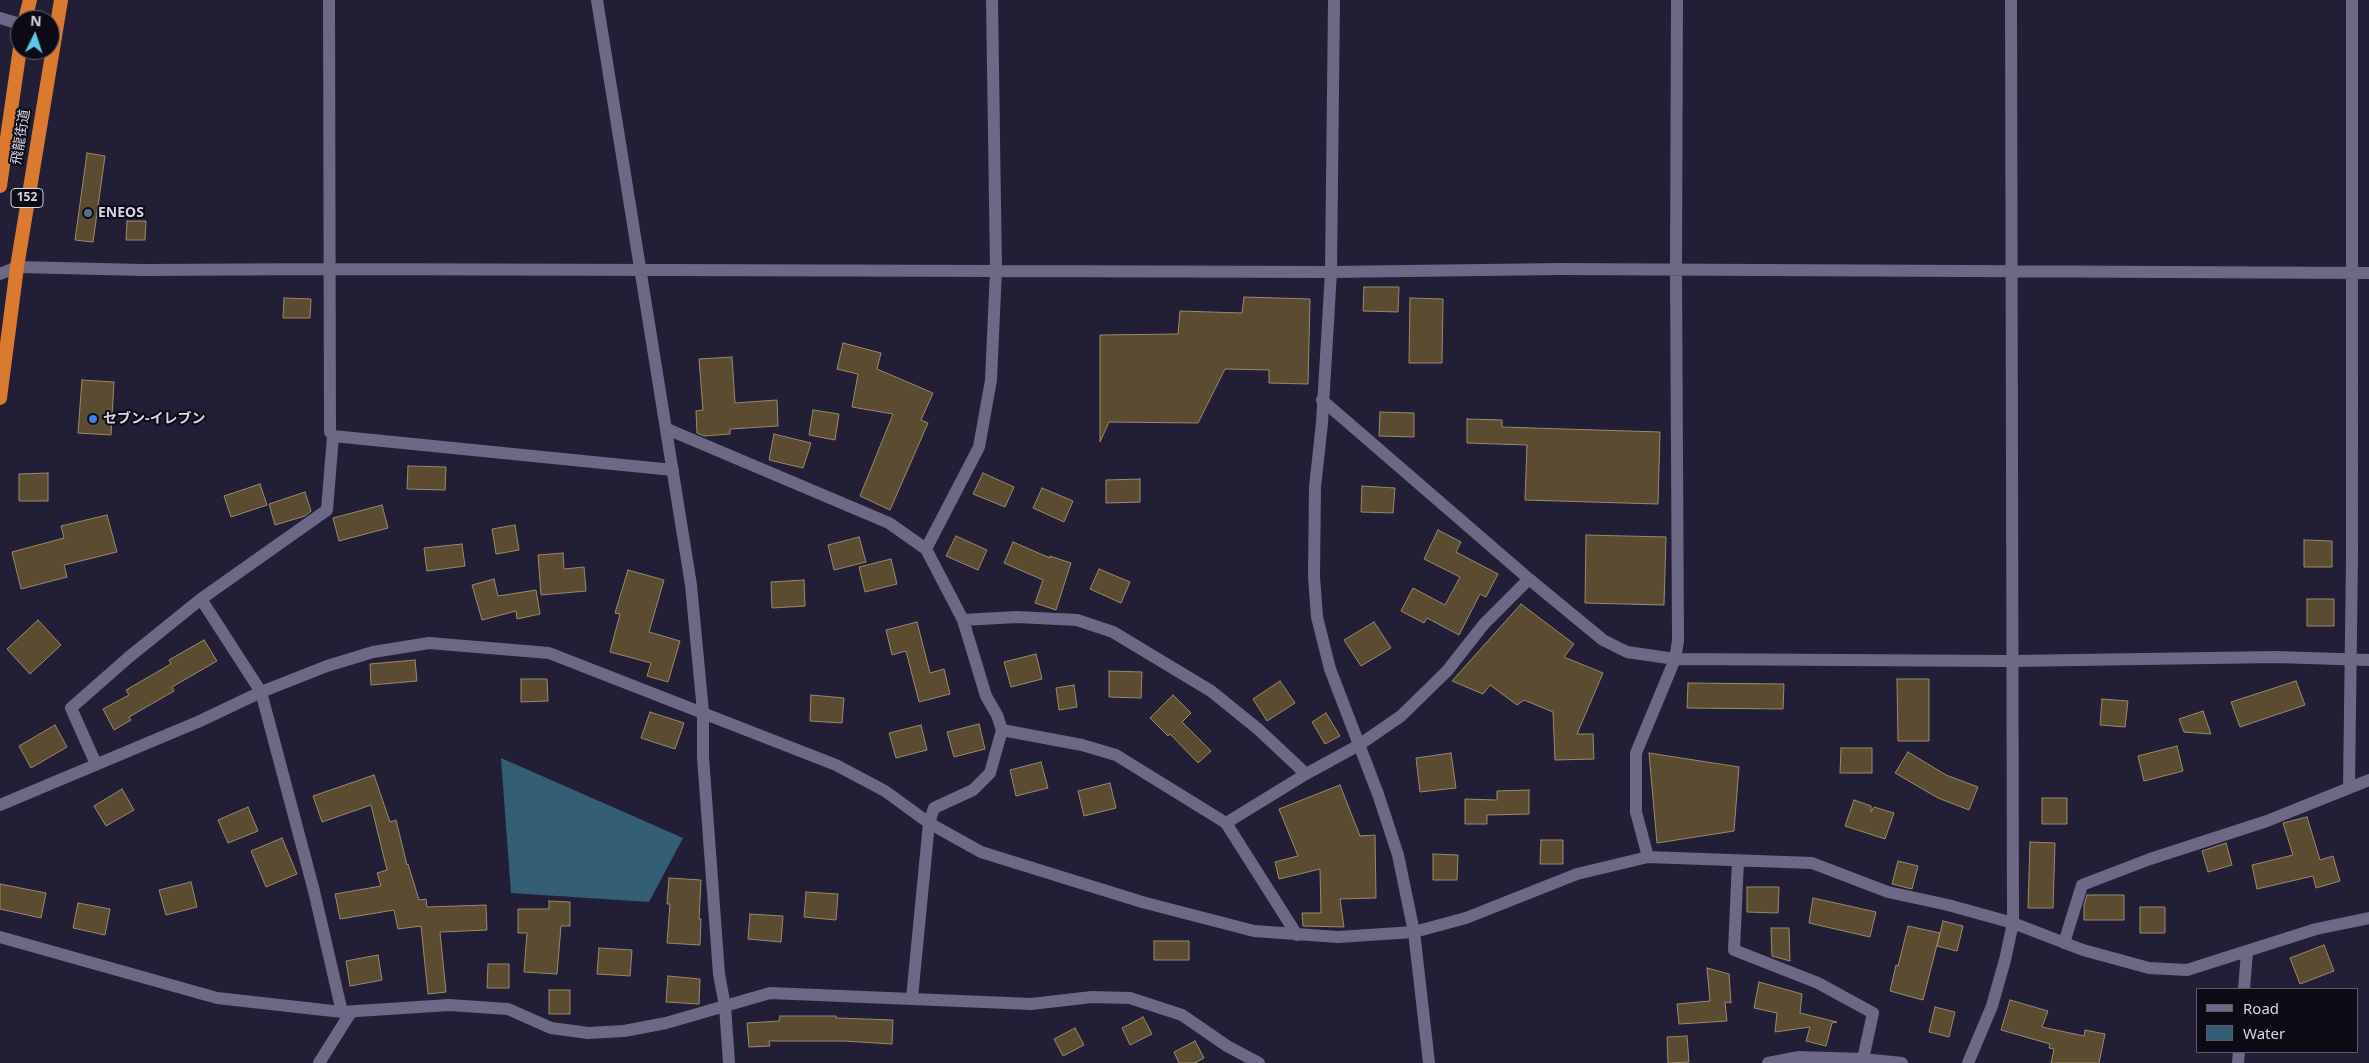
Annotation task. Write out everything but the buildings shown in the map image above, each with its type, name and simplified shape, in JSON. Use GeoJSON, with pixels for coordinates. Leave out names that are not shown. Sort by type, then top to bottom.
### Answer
{"type":"FeatureCollection","features":[{"type":"Feature","properties":{"kind":"highway","name":"飛龍街道"},"geometry":{"type":"LineString","coordinates":[[0,398],[17,267],[61,0]]}},
{"type":"Feature","properties":{"kind":"highway","name":"飛龍街道"},"geometry":{"type":"LineString","coordinates":[[0,186],[18,60]]}},
{"type":"Feature","properties":{"kind":"street"},"geometry":{"type":"LineString","coordinates":[[96,764],[71,708],[129,657],[201,599],[327,510],[333,436],[330,432],[329,0]]}},
{"type":"Feature","properties":{"kind":"street"},"geometry":{"type":"LineString","coordinates":[[597,0],[668,429],[691,585],[703,712],[703,757],[718,964],[725,1006],[729,1063]]}},
{"type":"Feature","properties":{"kind":"street"},"geometry":{"type":"LineString","coordinates":[[926,550],[979,447],[991,380],[996,270],[992,0]]}},
{"type":"Feature","properties":{"kind":"street"},"geometry":{"type":"LineString","coordinates":[[1334,0],[1331,272],[1314,487],[1314,577],[1317,617],[1330,669],[1398,855],[1414,932],[1429,1063]]}},
{"type":"Feature","properties":{"kind":"street"},"geometry":{"type":"LineString","coordinates":[[1648,857],[1636,812],[1636,753],[1675,659],[1678,641],[1677,0]]}},
{"type":"Feature","properties":{"kind":"street"},"geometry":{"type":"LineString","coordinates":[[1968,1063],[1992,1006],[2013,923],[2011,0]]}},
{"type":"Feature","properties":{"kind":"street"},"geometry":{"type":"LineString","coordinates":[[2349,787],[2352,558],[2352,0]]}},
{"type":"Feature","properties":{"kind":"street"},"geometry":{"type":"LineString","coordinates":[[0,274],[17,267],[143,270],[329,268],[1331,272],[1676,270],[2369,274]]}},
{"type":"Feature","properties":{"kind":"street"},"geometry":{"type":"LineString","coordinates":[[1322,400],[1529,579],[1603,640],[1627,652],[1675,659],[2011,661],[2276,657],[2369,660]]}},
{"type":"Feature","properties":{"kind":"street"},"geometry":{"type":"LineString","coordinates":[[668,429],[889,523],[926,550],[963,620],[986,696],[997,715],[1002,730],[990,773],[973,790],[934,808],[929,823],[912,998]]}},
{"type":"Feature","properties":{"kind":"street"},"geometry":{"type":"LineString","coordinates":[[333,436],[673,470]]}},
{"type":"Feature","properties":{"kind":"street"},"geometry":{"type":"LineString","coordinates":[[1226,823],[1306,774],[1359,746],[1401,716],[1447,670],[1484,624],[1529,579]]}},
{"type":"Feature","properties":{"kind":"street"},"geometry":{"type":"LineString","coordinates":[[201,599],[261,692],[346,1012],[319,1063]]}},
{"type":"Feature","properties":{"kind":"street"},"geometry":{"type":"LineString","coordinates":[[963,620],[1017,617],[1077,620],[1113,632],[1211,691],[1258,729],[1306,774]]}},
{"type":"Feature","properties":{"kind":"street"},"geometry":{"type":"LineString","coordinates":[[0,805],[200,721],[261,692],[327,666],[373,652],[430,643],[549,653],[836,765],[885,791],[929,823],[980,852],[1133,899],[1254,931],[1338,937],[1414,932],[1466,918],[1577,874],[1648,857],[1812,863],[1888,892],[1948,905],[2013,923],[2064,942],[2149,968],[2187,970],[2316,929],[2369,918]]}},
{"type":"Feature","properties":{"kind":"street"},"geometry":{"type":"LineString","coordinates":[[1002,730],[1082,745],[1116,755],[1226,823],[1298,935]]}},
{"type":"Feature","properties":{"kind":"street"},"geometry":{"type":"LineString","coordinates":[[2064,942],[2082,885],[2150,859],[2267,821],[2369,780]]}},
{"type":"Feature","properties":{"kind":"street"},"geometry":{"type":"LineString","coordinates":[[1738,860],[1734,950],[1818,983],[1873,1013],[1864,1059]]}},
{"type":"Feature","properties":{"kind":"street"},"geometry":{"type":"LineString","coordinates":[[0,937],[217,998],[346,1012],[440,1005],[508,1009],[551,1028],[588,1033],[624,1030],[666,1023],[770,993],[1031,1004],[1092,997],[1130,998],[1182,1015],[1227,1046],[1259,1063]]}},
{"type":"Feature","properties":{"kind":"street"},"geometry":{"type":"LineString","coordinates":[[2244,988],[2247,952]]}},
{"type":"Feature","properties":{"kind":"street"},"geometry":{"type":"LineString","coordinates":[[1768,1063],[1799,1057],[1864,1059],[1902,1063]]}},
{"type":"Feature","properties":{"kind":"water"},"geometry":{"type":"Polygon","coordinates":[[[501,758],[683,838],[649,902],[511,893],[501,758]]]}},
{"type":"Feature","properties":{"kind":"place","name":"ENEOS"},"geometry":{"type":"Point","coordinates":[88,213]}},
{"type":"Feature","properties":{"kind":"place","name":"セブン-イレブン"},"geometry":{"type":"Point","coordinates":[93,419]}}]}
